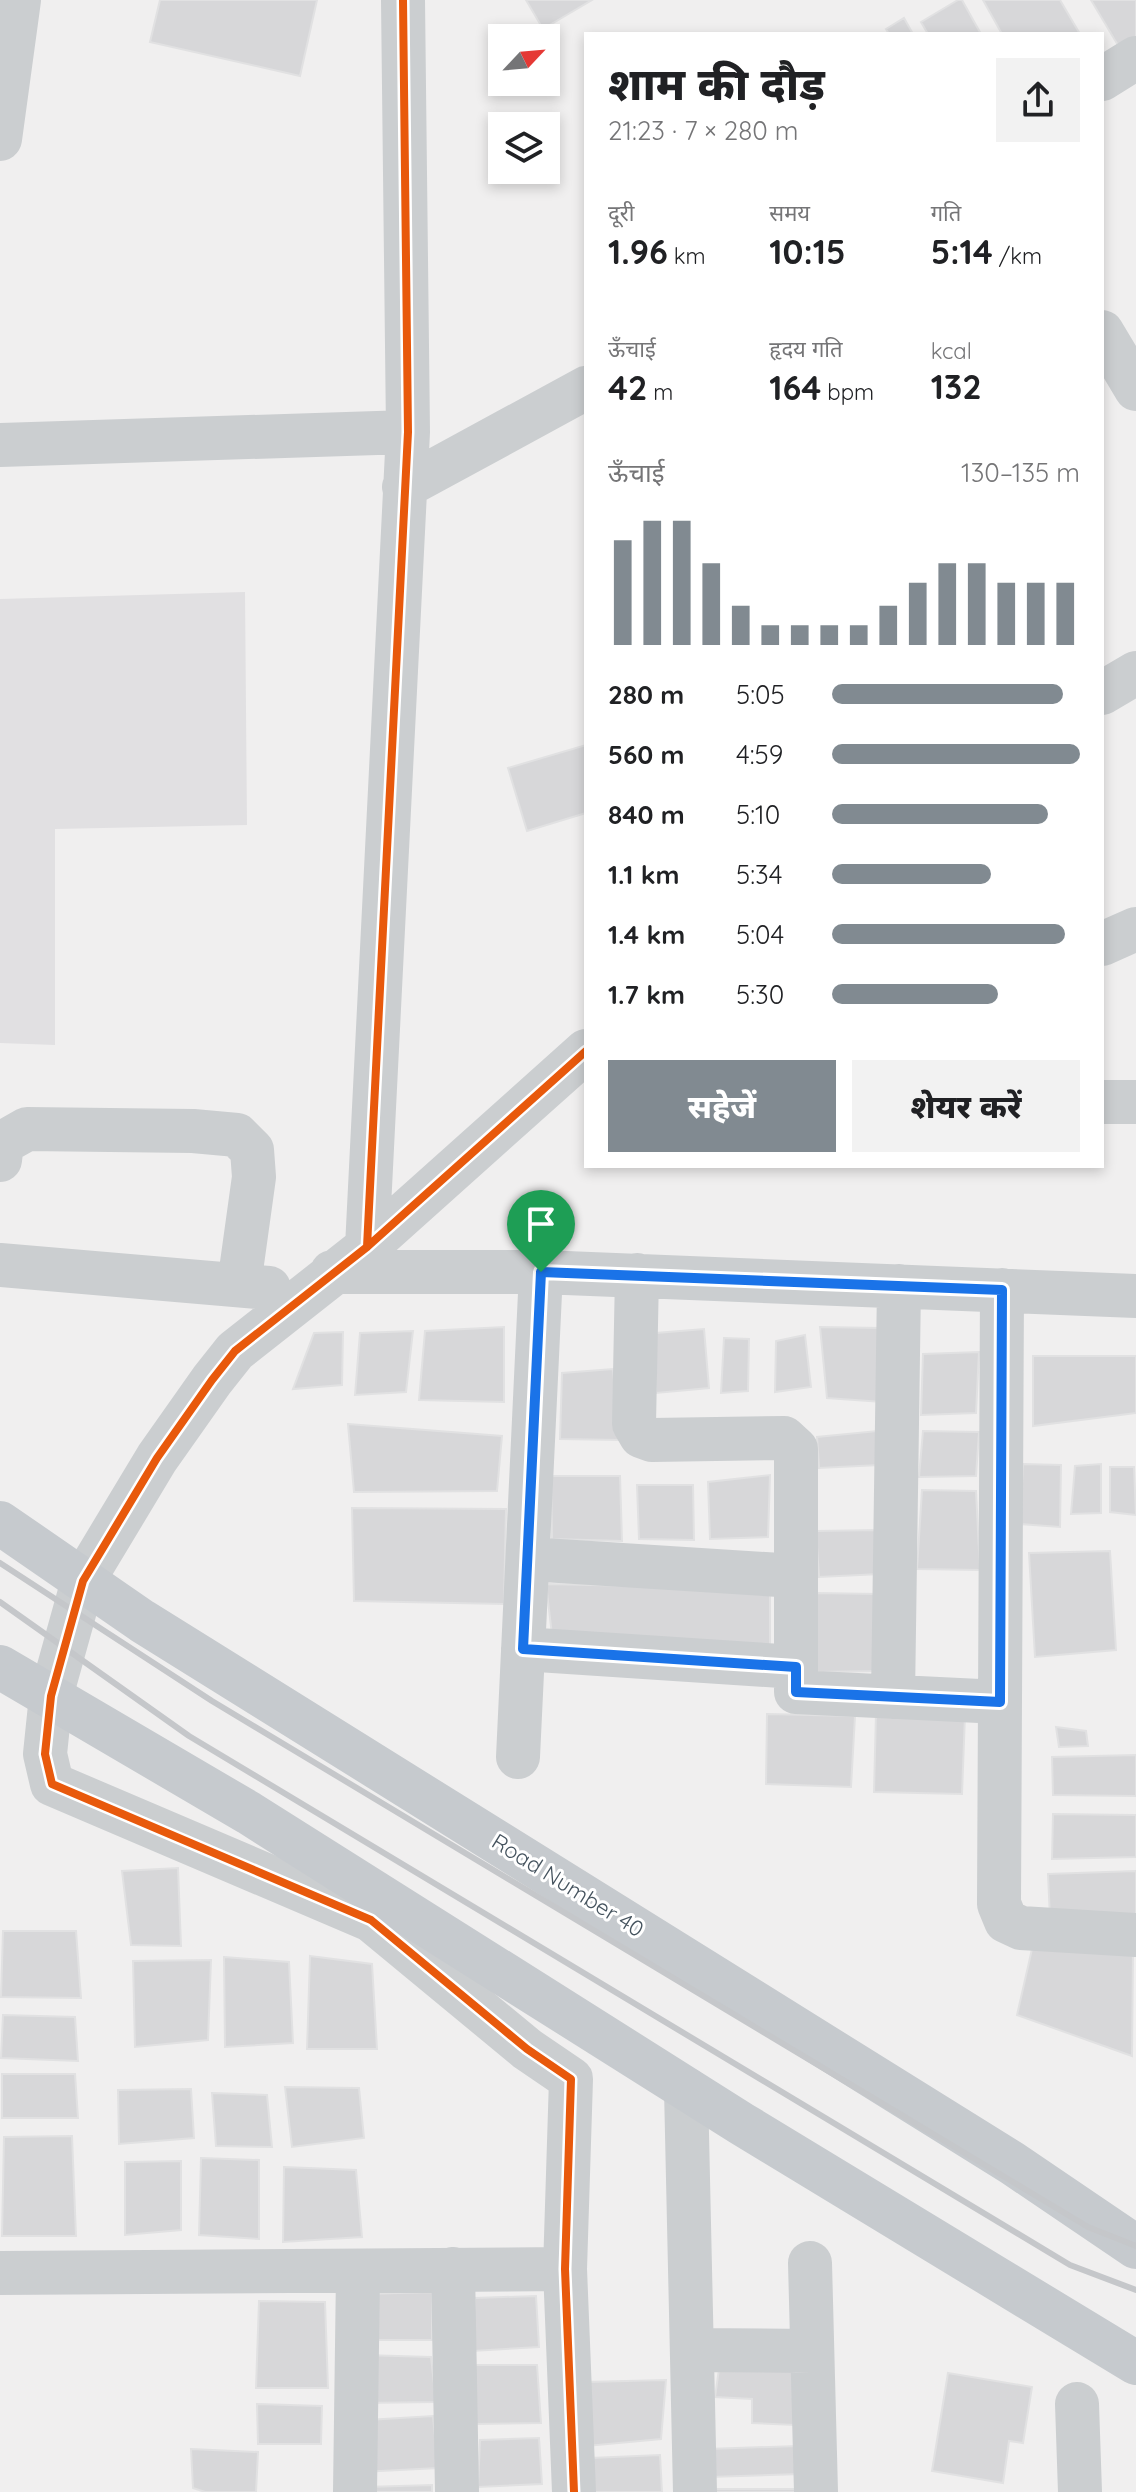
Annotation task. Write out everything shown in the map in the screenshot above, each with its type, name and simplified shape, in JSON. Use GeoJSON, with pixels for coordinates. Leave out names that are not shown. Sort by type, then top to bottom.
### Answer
{"type":"FeatureCollection","features":[{"type":"Feature","properties":{"kind":"main road","name":"Road Number 40"},"geometry":{"type":"LineString","coordinates":[[0,1523],[142,1621],[1012,2163],[1136,2247]]}},
{"type":"Feature","properties":{"kind":"main road"},"geometry":{"type":"LineString","coordinates":[[0,1667],[249,1813],[686,2089],[1136,2363]]}},
{"type":"Feature","properties":{"kind":"street"},"geometry":{"type":"LineString","coordinates":[[0,139],[19,0]]}},
{"type":"Feature","properties":{"kind":"street"},"geometry":{"type":"LineString","coordinates":[[367,1247],[408,432],[403,0]]}},
{"type":"Feature","properties":{"kind":"street"},"geometry":{"type":"LineString","coordinates":[[1104,78],[1136,58]]}},
{"type":"Feature","properties":{"kind":"street"},"geometry":{"type":"LineString","coordinates":[[1104,336],[1125,378]]}},
{"type":"Feature","properties":{"kind":"street"},"geometry":{"type":"LineString","coordinates":[[404,487],[584,389]]}},
{"type":"Feature","properties":{"kind":"street"},"geometry":{"type":"LineString","coordinates":[[0,445],[408,432]]}},
{"type":"Feature","properties":{"kind":"street"},"geometry":{"type":"LineString","coordinates":[[1104,692],[1136,673]]}},
{"type":"Feature","properties":{"kind":"street"},"geometry":{"type":"LineString","coordinates":[[1104,943],[1136,929]]}},
{"type":"Feature","properties":{"kind":"street"},"geometry":{"type":"LineString","coordinates":[[574,2492],[565,2269],[571,2079],[527,2049],[371,1920],[52,1784],[45,1754],[51,1696],[83,1581],[157,1458],[212,1380],[235,1351],[367,1247],[576,1068]]}},
{"type":"Feature","properties":{"kind":"street"},"geometry":{"type":"LineString","coordinates":[[1104,1102],[1136,1102]]}},
{"type":"Feature","properties":{"kind":"street"},"geometry":{"type":"LineString","coordinates":[[0,1160],[2,1143],[27,1129],[193,1131],[237,1135],[252,1150],[254,1177],[239,1285]]}},
{"type":"Feature","properties":{"kind":"street"},"geometry":{"type":"LineString","coordinates":[[0,1265],[239,1285],[541,1272],[1136,1296]]}},
{"type":"Feature","properties":{"kind":"street"},"geometry":{"type":"LineString","coordinates":[[518,1757],[541,1272]]}},
{"type":"Feature","properties":{"kind":"street"},"geometry":{"type":"LineString","coordinates":[[637,1275],[634,1424],[641,1436],[652,1440],[784,1438],[796,1449],[796,1692],[1000,1702]]}},
{"type":"Feature","properties":{"kind":"street"},"geometry":{"type":"LineString","coordinates":[[893,1697],[899,1286]]}},
{"type":"Feature","properties":{"kind":"street"},"geometry":{"type":"LineString","coordinates":[[1002,1290],[1001,1913],[1006,1921],[1021,1928],[1136,1935]]}},
{"type":"Feature","properties":{"kind":"street"},"geometry":{"type":"LineString","coordinates":[[528,1559],[796,1576]]}},
{"type":"Feature","properties":{"kind":"street"},"geometry":{"type":"LineString","coordinates":[[523,1649],[796,1667]]}},
{"type":"Feature","properties":{"kind":"street"},"geometry":{"type":"LineString","coordinates":[[686,2089],[695,2492]]}},
{"type":"Feature","properties":{"kind":"street"},"geometry":{"type":"LineString","coordinates":[[810,2263],[816,2492]]}},
{"type":"Feature","properties":{"kind":"street"},"geometry":{"type":"LineString","coordinates":[[453,2269],[457,2492]]}},
{"type":"Feature","properties":{"kind":"street"},"geometry":{"type":"LineString","coordinates":[[0,2273],[358,2273],[565,2269]]}},
{"type":"Feature","properties":{"kind":"street"},"geometry":{"type":"LineString","coordinates":[[355,2492],[358,2273]]}},
{"type":"Feature","properties":{"kind":"street"},"geometry":{"type":"LineString","coordinates":[[693,2350],[812,2351]]}},
{"type":"Feature","properties":{"kind":"street"},"geometry":{"type":"LineString","coordinates":[[1077,2404],[1080,2492]]}},
{"type":"Feature","properties":{"kind":"shaded area"},"geometry":{"type":"Polygon","coordinates":[[[245,592],[247,825],[55,829],[55,1045],[0,1043],[0,599],[245,592]]]}},
{"type":"Feature","properties":{"kind":"building"},"geometry":{"type":"Polygon","coordinates":[[[160,0],[317,0],[300,76],[150,42],[160,0]]]}},
{"type":"Feature","properties":{"kind":"building"},"geometry":{"type":"Polygon","coordinates":[[[526,0],[592,0],[551,24],[540,24],[526,0]]]}},
{"type":"Feature","properties":{"kind":"building"},"geometry":{"type":"Polygon","coordinates":[[[962,0],[980,32],[927,32],[921,22],[962,0]]]}},
{"type":"Feature","properties":{"kind":"building"},"geometry":{"type":"Polygon","coordinates":[[[983,0],[1060,0],[1079,32],[1001,32],[983,0]]]}},
{"type":"Feature","properties":{"kind":"building"},"geometry":{"type":"Polygon","coordinates":[[[1091,0],[1136,0],[1136,37],[1119,47],[1091,0]]]}},
{"type":"Feature","properties":{"kind":"building"},"geometry":{"type":"Polygon","coordinates":[[[904,18],[912,32],[888,32],[886,29],[904,18]]]}},
{"type":"Feature","properties":{"kind":"building"},"geometry":{"type":"Polygon","coordinates":[[[584,746],[584,814],[527,831],[508,768],[584,746]]]}},
{"type":"Feature","properties":{"kind":"building"},"geometry":{"type":"Polygon","coordinates":[[[504,1327],[504,1402],[419,1400],[425,1331],[504,1327]]]}},
{"type":"Feature","properties":{"kind":"building"},"geometry":{"type":"Polygon","coordinates":[[[820,1327],[881,1328],[882,1402],[827,1398],[820,1327]]]}},
{"type":"Feature","properties":{"kind":"building"},"geometry":{"type":"Polygon","coordinates":[[[704,1329],[709,1388],[656,1393],[656,1333],[704,1329]]]}},
{"type":"Feature","properties":{"kind":"building"},"geometry":{"type":"Polygon","coordinates":[[[413,1331],[406,1392],[355,1395],[360,1333],[413,1331]]]}},
{"type":"Feature","properties":{"kind":"building"},"geometry":{"type":"Polygon","coordinates":[[[343,1332],[342,1385],[293,1389],[314,1333],[343,1332]]]}},
{"type":"Feature","properties":{"kind":"building"},"geometry":{"type":"Polygon","coordinates":[[[805,1335],[811,1387],[775,1392],[776,1341],[805,1335]]]}},
{"type":"Feature","properties":{"kind":"building"},"geometry":{"type":"Polygon","coordinates":[[[724,1338],[749,1339],[748,1391],[721,1393],[724,1338]]]}},
{"type":"Feature","properties":{"kind":"building"},"geometry":{"type":"Polygon","coordinates":[[[979,1352],[976,1413],[921,1415],[923,1354],[979,1352]]]}},
{"type":"Feature","properties":{"kind":"building"},"geometry":{"type":"Polygon","coordinates":[[[1033,1356],[1136,1356],[1136,1413],[1033,1426],[1033,1356]]]}},
{"type":"Feature","properties":{"kind":"building"},"geometry":{"type":"Polygon","coordinates":[[[613,1369],[620,1440],[560,1439],[562,1373],[613,1369]]]}},
{"type":"Feature","properties":{"kind":"building"},"geometry":{"type":"Polygon","coordinates":[[[348,1424],[502,1436],[497,1491],[354,1492],[348,1424]]]}},
{"type":"Feature","properties":{"kind":"building"},"geometry":{"type":"Polygon","coordinates":[[[877,1431],[879,1465],[819,1468],[817,1437],[877,1431]]]}},
{"type":"Feature","properties":{"kind":"building"},"geometry":{"type":"Polygon","coordinates":[[[923,1431],[979,1432],[976,1476],[919,1477],[923,1431]]]}},
{"type":"Feature","properties":{"kind":"building"},"geometry":{"type":"Polygon","coordinates":[[[1023,1464],[1061,1465],[1060,1527],[1020,1524],[1023,1464]]]}},
{"type":"Feature","properties":{"kind":"building"},"geometry":{"type":"Polygon","coordinates":[[[1101,1464],[1101,1513],[1071,1514],[1075,1466],[1101,1464]]]}},
{"type":"Feature","properties":{"kind":"building"},"geometry":{"type":"Polygon","coordinates":[[[1110,1467],[1134,1467],[1136,1515],[1110,1512],[1110,1467]]]}},
{"type":"Feature","properties":{"kind":"building"},"geometry":{"type":"Polygon","coordinates":[[[770,1475],[768,1537],[710,1539],[708,1482],[770,1475]]]}},
{"type":"Feature","properties":{"kind":"building"},"geometry":{"type":"Polygon","coordinates":[[[551,1476],[620,1476],[622,1541],[552,1539],[551,1476]]]}},
{"type":"Feature","properties":{"kind":"building"},"geometry":{"type":"Polygon","coordinates":[[[637,1485],[693,1485],[694,1540],[639,1539],[637,1485]]]}},
{"type":"Feature","properties":{"kind":"building"},"geometry":{"type":"Polygon","coordinates":[[[922,1490],[976,1491],[980,1570],[917,1569],[922,1490]]]}},
{"type":"Feature","properties":{"kind":"building"},"geometry":{"type":"Polygon","coordinates":[[[352,1508],[506,1509],[504,1604],[354,1601],[352,1508]]]}},
{"type":"Feature","properties":{"kind":"building"},"geometry":{"type":"Polygon","coordinates":[[[879,1530],[880,1574],[819,1577],[816,1531],[879,1530]]]}},
{"type":"Feature","properties":{"kind":"building"},"geometry":{"type":"Polygon","coordinates":[[[1110,1551],[1116,1650],[1035,1657],[1029,1553],[1110,1551]]]}},
{"type":"Feature","properties":{"kind":"building"},"geometry":{"type":"Polygon","coordinates":[[[546,1584],[770,1589],[770,1645],[552,1635],[546,1584]]]}},
{"type":"Feature","properties":{"kind":"building"},"geometry":{"type":"Polygon","coordinates":[[[815,1593],[878,1594],[881,1671],[815,1672],[815,1593]]]}},
{"type":"Feature","properties":{"kind":"building"},"geometry":{"type":"Polygon","coordinates":[[[876,1713],[965,1715],[962,1794],[874,1792],[876,1713]]]}},
{"type":"Feature","properties":{"kind":"building"},"geometry":{"type":"Polygon","coordinates":[[[767,1714],[855,1716],[851,1787],[766,1784],[767,1714]]]}},
{"type":"Feature","properties":{"kind":"building"},"geometry":{"type":"Polygon","coordinates":[[[1056,1727],[1086,1731],[1088,1746],[1059,1747],[1056,1727]]]}},
{"type":"Feature","properties":{"kind":"building"},"geometry":{"type":"Polygon","coordinates":[[[1136,1755],[1136,1796],[1053,1795],[1052,1757],[1136,1755]]]}},
{"type":"Feature","properties":{"kind":"building"},"geometry":{"type":"Polygon","coordinates":[[[1053,1814],[1136,1815],[1136,1857],[1052,1859],[1053,1814]]]}},
{"type":"Feature","properties":{"kind":"building"},"geometry":{"type":"Polygon","coordinates":[[[178,1868],[181,1946],[131,1945],[122,1871],[178,1868]]]}},
{"type":"Feature","properties":{"kind":"building"},"geometry":{"type":"Polygon","coordinates":[[[1136,1871],[1136,1919],[1050,1918],[1048,1874],[1136,1871]]]}},
{"type":"Feature","properties":{"kind":"building"},"geometry":{"type":"Polygon","coordinates":[[[3,1931],[76,1931],[81,1998],[1,1997],[3,1931]]]}},
{"type":"Feature","properties":{"kind":"building"},"geometry":{"type":"Polygon","coordinates":[[[1032,1949],[1133,1951],[1132,2056],[1017,2015],[1032,1949]]]}},
{"type":"Feature","properties":{"kind":"building"},"geometry":{"type":"Polygon","coordinates":[[[310,1956],[372,1964],[377,2049],[307,2049],[310,1956]]]}},
{"type":"Feature","properties":{"kind":"building"},"geometry":{"type":"Polygon","coordinates":[[[224,1957],[289,1962],[293,2043],[225,2047],[224,1957]]]}},
{"type":"Feature","properties":{"kind":"building"},"geometry":{"type":"Polygon","coordinates":[[[211,1960],[208,2040],[135,2047],[133,1961],[211,1960]]]}},
{"type":"Feature","properties":{"kind":"building"},"geometry":{"type":"Polygon","coordinates":[[[3,2015],[75,2017],[78,2061],[1,2058],[3,2015]]]}},
{"type":"Feature","properties":{"kind":"building"},"geometry":{"type":"Polygon","coordinates":[[[2,2074],[75,2074],[78,2118],[2,2118],[2,2074]]]}},
{"type":"Feature","properties":{"kind":"building"},"geometry":{"type":"Polygon","coordinates":[[[285,2087],[359,2088],[364,2138],[292,2147],[285,2087]]]}},
{"type":"Feature","properties":{"kind":"building"},"geometry":{"type":"Polygon","coordinates":[[[191,2089],[194,2138],[119,2144],[118,2090],[191,2089]]]}},
{"type":"Feature","properties":{"kind":"building"},"geometry":{"type":"Polygon","coordinates":[[[212,2093],[267,2095],[272,2147],[216,2146],[212,2093]]]}},
{"type":"Feature","properties":{"kind":"building"},"geometry":{"type":"Polygon","coordinates":[[[72,2136],[76,2236],[2,2236],[4,2137],[72,2136]]]}},
{"type":"Feature","properties":{"kind":"building"},"geometry":{"type":"Polygon","coordinates":[[[201,2158],[259,2160],[259,2239],[199,2235],[201,2158]]]}},
{"type":"Feature","properties":{"kind":"building"},"geometry":{"type":"Polygon","coordinates":[[[181,2161],[181,2230],[125,2235],[125,2162],[181,2161]]]}},
{"type":"Feature","properties":{"kind":"building"},"geometry":{"type":"Polygon","coordinates":[[[284,2167],[356,2170],[362,2237],[283,2242],[284,2167]]]}},
{"type":"Feature","properties":{"kind":"building"},"geometry":{"type":"Polygon","coordinates":[[[432,2292],[432,2340],[364,2340],[366,2294],[432,2292]]]}},
{"type":"Feature","properties":{"kind":"building"},"geometry":{"type":"Polygon","coordinates":[[[536,2296],[539,2347],[472,2351],[475,2298],[536,2296]]]}},
{"type":"Feature","properties":{"kind":"building"},"geometry":{"type":"Polygon","coordinates":[[[259,2301],[325,2302],[328,2388],[256,2388],[259,2301]]]}},
{"type":"Feature","properties":{"kind":"building"},"geometry":{"type":"Polygon","coordinates":[[[363,2355],[431,2357],[436,2402],[361,2403],[363,2355]]]}},
{"type":"Feature","properties":{"kind":"building"},"geometry":{"type":"Polygon","coordinates":[[[474,2365],[537,2365],[541,2423],[475,2424],[474,2365]]]}},
{"type":"Feature","properties":{"kind":"building"},"geometry":{"type":"Polygon","coordinates":[[[719,2369],[794,2369],[795,2425],[752,2423],[752,2399],[715,2397],[719,2369]]]}},
{"type":"Feature","properties":{"kind":"building"},"geometry":{"type":"Polygon","coordinates":[[[948,2373],[1032,2387],[1023,2443],[1009,2441],[1003,2483],[932,2471],[948,2373]]]}},
{"type":"Feature","properties":{"kind":"building"},"geometry":{"type":"Polygon","coordinates":[[[666,2380],[661,2439],[587,2446],[585,2382],[666,2380]]]}},
{"type":"Feature","properties":{"kind":"building"},"geometry":{"type":"Polygon","coordinates":[[[257,2404],[322,2406],[321,2444],[258,2444],[257,2404]]]}},
{"type":"Feature","properties":{"kind":"building"},"geometry":{"type":"Polygon","coordinates":[[[433,2416],[438,2468],[361,2472],[367,2420],[433,2416]]]}},
{"type":"Feature","properties":{"kind":"building"},"geometry":{"type":"Polygon","coordinates":[[[539,2438],[542,2484],[478,2487],[480,2440],[539,2438]]]}},
{"type":"Feature","properties":{"kind":"building"},"geometry":{"type":"Polygon","coordinates":[[[797,2446],[801,2474],[710,2477],[708,2449],[797,2446]]]}},
{"type":"Feature","properties":{"kind":"building"},"geometry":{"type":"Polygon","coordinates":[[[191,2449],[258,2452],[256,2492],[205,2492],[193,2488],[191,2449]]]}},
{"type":"Feature","properties":{"kind":"building"},"geometry":{"type":"Polygon","coordinates":[[[660,2455],[662,2492],[590,2492],[591,2458],[660,2455]]]}},
{"type":"Feature","properties":{"kind":"building"},"geometry":{"type":"Polygon","coordinates":[[[432,2485],[432,2492],[366,2492],[366,2487],[432,2485]]]}},
{"type":"Feature","properties":{"kind":"building"},"geometry":{"type":"Polygon","coordinates":[[[716,2489],[797,2489],[798,2492],[715,2492],[716,2489]]]}},
{"type":"Feature","properties":{"kind":"railway"},"geometry":{"type":"LineString","coordinates":[[0,1563],[212,1701],[1088,2227],[1136,2246]]}},
{"type":"Feature","properties":{"kind":"railway"},"geometry":{"type":"LineString","coordinates":[[0,1602],[189,1736],[1070,2265],[1136,2290]]}},
{"type":"Feature","properties":{"kind":"cycle path"},"geometry":{"type":"LineString","coordinates":[[367,1247],[408,432],[403,0]]}},
{"type":"Feature","properties":{"kind":"cycle path"},"geometry":{"type":"LineString","coordinates":[[574,2492],[565,2269],[571,2079],[527,2049],[371,1920],[52,1784],[45,1754],[51,1696],[83,1581],[157,1458],[212,1380],[235,1351],[367,1247],[584,1053]]}},
{"type":"Feature","properties":{"kind":"route"},"geometry":{"type":"LineString","coordinates":[[541,1272],[1002,1290],[1000,1702],[796,1692],[796,1667],[523,1649],[541,1272]]}}]}
